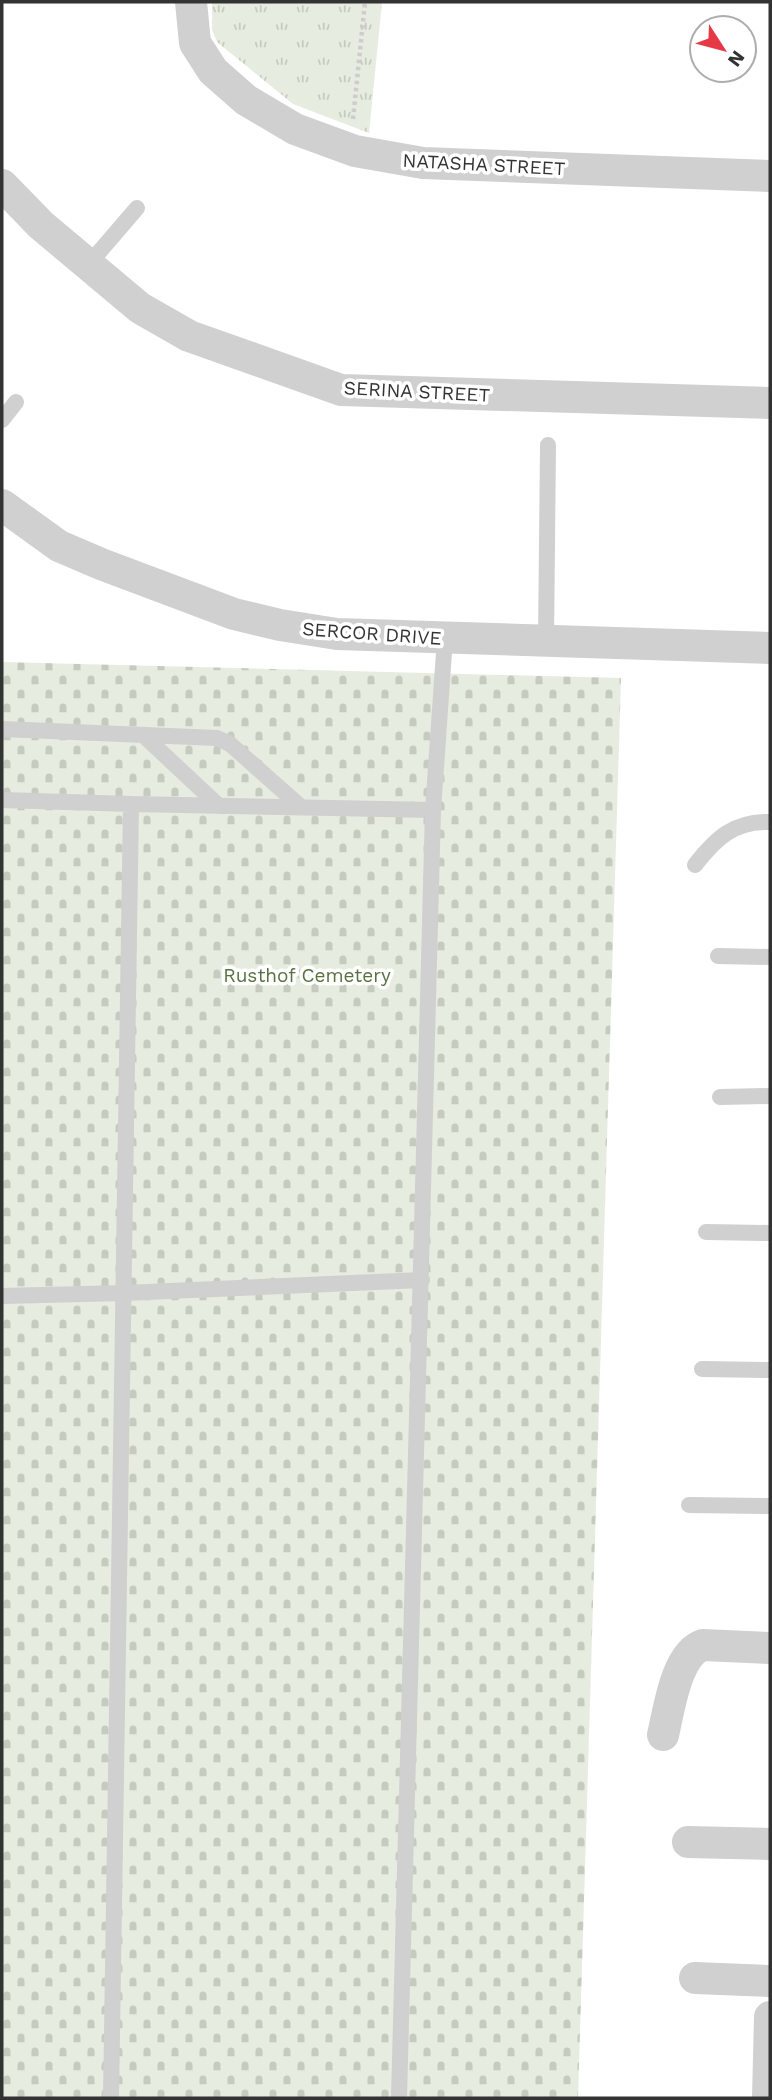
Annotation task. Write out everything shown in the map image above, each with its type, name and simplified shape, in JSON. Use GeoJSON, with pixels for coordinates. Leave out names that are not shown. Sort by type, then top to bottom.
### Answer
{"type":"FeatureCollection","features":[{"type":"Feature","properties":{"kind":"street","name":"NATASHA STREET"},"geometry":{"type":"LineString","coordinates":[[191,2],[195,43],[213,71],[246,100],[295,130],[349,149],[423,163],[770,176]]}},
{"type":"Feature","properties":{"kind":"street","name":"SERINA STREET"},"geometry":{"type":"LineString","coordinates":[[2,185],[41,225],[140,308],[189,336],[341,390],[770,403]]}},
{"type":"Feature","properties":{"kind":"street","name":"SERCOR DRIVE"},"geometry":{"type":"LineString","coordinates":[[2,505],[59,546],[234,614],[280,625],[337,634],[770,648]]}},
{"type":"Feature","properties":{"kind":"street"},"geometry":{"type":"LineString","coordinates":[[663,1735],[681,1667],[694,1647],[703,1645],[770,1648]]}},
{"type":"Feature","properties":{"kind":"street"},"geometry":{"type":"LineString","coordinates":[[688,1842],[770,1844]]}},
{"type":"Feature","properties":{"kind":"street"},"geometry":{"type":"LineString","coordinates":[[695,1978],[770,1981]]}},
{"type":"Feature","properties":{"kind":"street"},"geometry":{"type":"LineString","coordinates":[[769,2097],[770,2017]]}},
{"type":"Feature","properties":{"kind":"lane"},"geometry":{"type":"LineString","coordinates":[[88,265],[137,208]]}},
{"type":"Feature","properties":{"kind":"lane"},"geometry":{"type":"LineString","coordinates":[[2,419],[16,402]]}},
{"type":"Feature","properties":{"kind":"lane"},"geometry":{"type":"LineString","coordinates":[[546,641],[548,445]]}},
{"type":"Feature","properties":{"kind":"lane"},"geometry":{"type":"LineString","coordinates":[[399,2098],[433,810],[445,638]]}},
{"type":"Feature","properties":{"kind":"lane"},"geometry":{"type":"LineString","coordinates":[[2,729],[217,737],[224,740],[301,807]]}},
{"type":"Feature","properties":{"kind":"lane"},"geometry":{"type":"LineString","coordinates":[[143,735],[219,806]]}},
{"type":"Feature","properties":{"kind":"lane"},"geometry":{"type":"LineString","coordinates":[[2,800],[433,810]]}},
{"type":"Feature","properties":{"kind":"lane"},"geometry":{"type":"LineString","coordinates":[[111,2098],[131,804]]}},
{"type":"Feature","properties":{"kind":"lane"},"geometry":{"type":"LineString","coordinates":[[695,865],[725,833],[742,825],[770,822]]}},
{"type":"Feature","properties":{"kind":"lane"},"geometry":{"type":"LineString","coordinates":[[719,956],[770,957]]}},
{"type":"Feature","properties":{"kind":"lane"},"geometry":{"type":"LineString","coordinates":[[720,1097],[770,1096]]}},
{"type":"Feature","properties":{"kind":"lane"},"geometry":{"type":"LineString","coordinates":[[706,1232],[770,1233]]}},
{"type":"Feature","properties":{"kind":"lane"},"geometry":{"type":"LineString","coordinates":[[2,1296],[422,1280]]}},
{"type":"Feature","properties":{"kind":"lane"},"geometry":{"type":"LineString","coordinates":[[702,1369],[770,1370]]}},
{"type":"Feature","properties":{"kind":"lane"},"geometry":{"type":"LineString","coordinates":[[689,1505],[770,1506]]}},
{"type":"Feature","properties":{"kind":"path"},"geometry":{"type":"LineString","coordinates":[[349,149],[365,2]]}},
{"type":"Feature","properties":{"kind":"green space"},"geometry":{"type":"Polygon","coordinates":[[[212,2],[382,2],[369,133],[293,104],[217,42],[212,30],[212,2]]]}},
{"type":"Feature","properties":{"kind":"green space","name":"Rusthof Cemetery"},"geometry":{"type":"Polygon","coordinates":[[[2,662],[621,678],[578,2098],[2,2098],[2,662]]]}}]}
